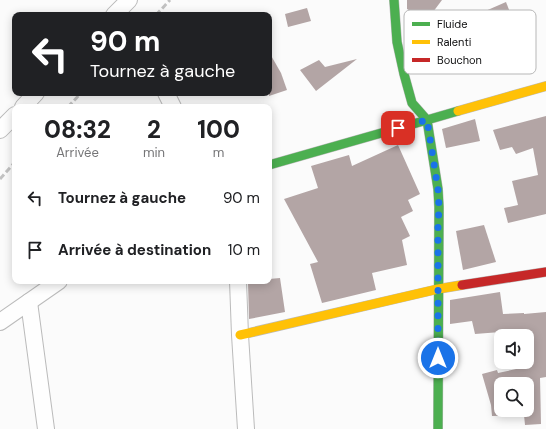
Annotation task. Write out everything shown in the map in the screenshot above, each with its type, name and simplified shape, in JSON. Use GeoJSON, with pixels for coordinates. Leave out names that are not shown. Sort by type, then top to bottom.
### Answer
{"type":"FeatureCollection","features":[{"type":"Feature","properties":{"kind":"street"},"geometry":{"type":"LineString","coordinates":[[117,12],[130,0]]}},
{"type":"Feature","properties":{"kind":"street"},"geometry":{"type":"LineString","coordinates":[[394,0],[397,42],[404,74],[412,103],[427,120],[439,207],[438,429]]}},
{"type":"Feature","properties":{"kind":"street"},"geometry":{"type":"LineString","coordinates":[[272,163],[546,86]]}},
{"type":"Feature","properties":{"kind":"street"},"geometry":{"type":"LineString","coordinates":[[25,104],[33,96]]}},
{"type":"Feature","properties":{"kind":"street"},"geometry":{"type":"LineString","coordinates":[[0,130],[12,117]]}},
{"type":"Feature","properties":{"kind":"street"},"geometry":{"type":"LineString","coordinates":[[240,334],[438,289],[546,272]]}},
{"type":"Feature","properties":{"kind":"street"},"geometry":{"type":"LineString","coordinates":[[0,322],[55,284]]}},
{"type":"Feature","properties":{"kind":"street"},"geometry":{"type":"LineString","coordinates":[[238,284],[246,429]]}},
{"type":"Feature","properties":{"kind":"street"},"geometry":{"type":"LineString","coordinates":[[29,302],[46,429]]}},
{"type":"Feature","properties":{"kind":"building"},"geometry":{"type":"Polygon","coordinates":[[[407,0],[442,0],[434,10],[407,9],[407,0]]]}},
{"type":"Feature","properties":{"kind":"building"},"geometry":{"type":"Polygon","coordinates":[[[506,2],[509,10],[488,10],[506,2]]]}},
{"type":"Feature","properties":{"kind":"building"},"geometry":{"type":"Polygon","coordinates":[[[307,8],[311,21],[288,27],[285,14],[307,8]]]}},
{"type":"Feature","properties":{"kind":"building"},"geometry":{"type":"Polygon","coordinates":[[[272,57],[281,73],[287,90],[272,95],[272,57]]]}},
{"type":"Feature","properties":{"kind":"building"},"geometry":{"type":"Polygon","coordinates":[[[357,59],[316,91],[300,70],[319,60],[325,67],[357,59]]]}},
{"type":"Feature","properties":{"kind":"building"},"geometry":{"type":"Polygon","coordinates":[[[546,116],[546,214],[508,223],[504,208],[518,205],[512,181],[538,175],[533,148],[516,154],[512,147],[500,150],[493,130],[546,116]]]}},
{"type":"Feature","properties":{"kind":"building"},"geometry":{"type":"Polygon","coordinates":[[[475,119],[480,141],[446,148],[442,129],[475,119]]]}},
{"type":"Feature","properties":{"kind":"building"},"geometry":{"type":"Polygon","coordinates":[[[398,145],[420,194],[408,200],[413,211],[401,217],[410,236],[402,240],[407,265],[372,273],[376,290],[322,303],[310,264],[318,262],[284,199],[318,188],[311,166],[349,155],[352,166],[398,145]]]}},
{"type":"Feature","properties":{"kind":"building"},"geometry":{"type":"Polygon","coordinates":[[[484,225],[496,262],[463,270],[456,231],[484,225]]]}},
{"type":"Feature","properties":{"kind":"building"},"geometry":{"type":"Polygon","coordinates":[[[280,278],[285,312],[249,319],[248,284],[272,284],[272,279],[280,278]]]}},
{"type":"Feature","properties":{"kind":"building"},"geometry":{"type":"Polygon","coordinates":[[[500,292],[503,314],[546,312],[546,377],[540,378],[541,424],[525,425],[524,417],[534,417],[534,377],[494,377],[494,416],[492,416],[491,405],[482,374],[497,370],[498,373],[516,369],[534,369],[534,329],[494,329],[494,333],[475,334],[472,321],[450,324],[450,300],[500,292]]]}},
{"type":"Feature","properties":{"kind":"railway"},"geometry":{"type":"LineString","coordinates":[[159,12],[170,0]]}},
{"type":"Feature","properties":{"kind":"railway"},"geometry":{"type":"LineString","coordinates":[[71,104],[78,96]]}},
{"type":"Feature","properties":{"kind":"railway"},"geometry":{"type":"LineString","coordinates":[[0,179],[12,165]]}},
{"type":"Feature","properties":{"kind":"traffic: fast"},"geometry":{"type":"LineString","coordinates":[[394,0],[397,42],[404,74]]}},
{"type":"Feature","properties":{"kind":"traffic: fast"},"geometry":{"type":"LineString","coordinates":[[272,164],[427,120],[412,103],[404,74]]}},
{"type":"Feature","properties":{"kind":"traffic: fast"},"geometry":{"type":"LineString","coordinates":[[438,429],[439,207],[438,189],[427,120],[458,111]]}},
{"type":"Feature","properties":{"kind":"traffic: slow"},"geometry":{"type":"LineString","coordinates":[[458,111],[546,86]]}},
{"type":"Feature","properties":{"kind":"traffic: slow"},"geometry":{"type":"LineString","coordinates":[[240,335],[438,289],[462,285]]}},
{"type":"Feature","properties":{"kind":"traffic: jam"},"geometry":{"type":"LineString","coordinates":[[462,285],[546,272]]}},
{"type":"Feature","properties":{"kind":"route"},"geometry":{"type":"LineString","coordinates":[[398,128],[427,120],[438,189],[439,207],[438,358]]}}]}
